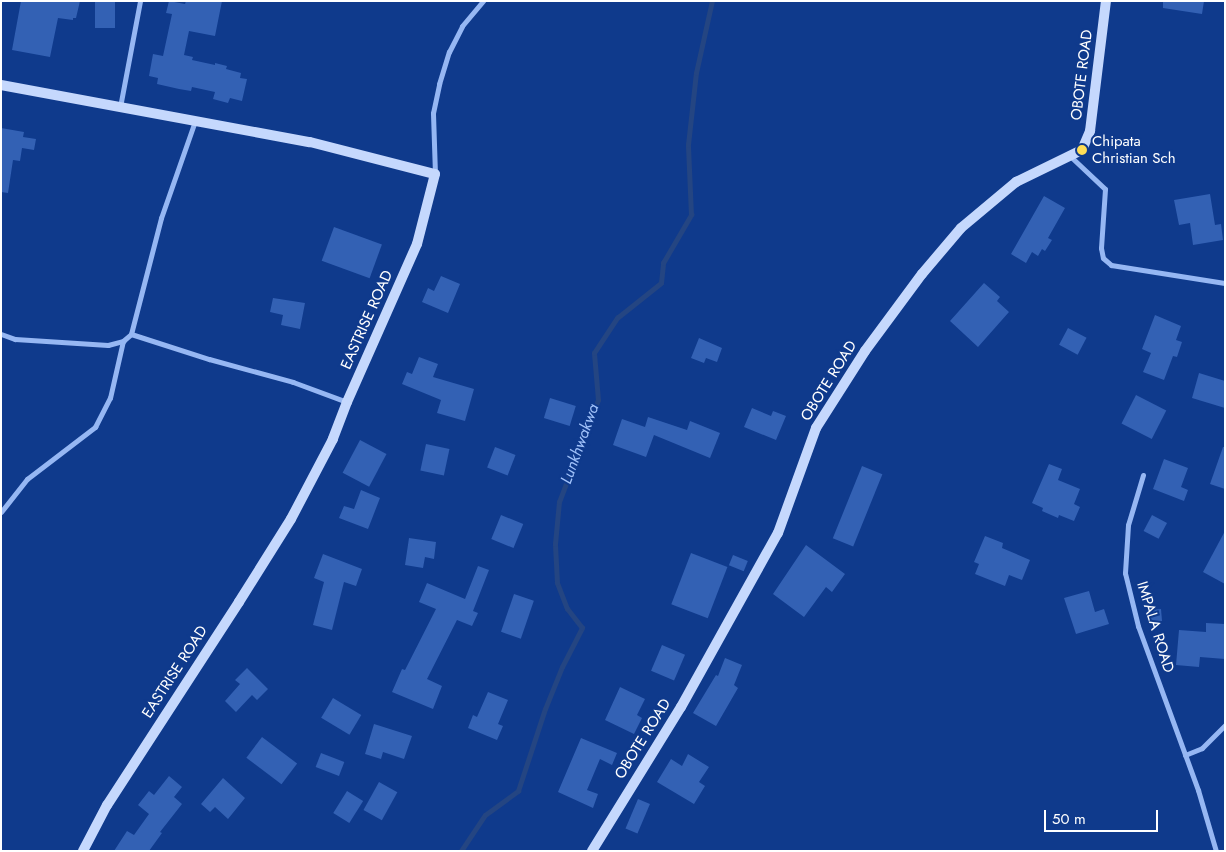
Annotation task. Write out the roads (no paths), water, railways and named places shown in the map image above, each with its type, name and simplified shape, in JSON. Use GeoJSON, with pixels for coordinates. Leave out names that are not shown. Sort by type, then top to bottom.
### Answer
{"type":"FeatureCollection","features":[{"type":"Feature","properties":{"kind":"street"},"geometry":{"type":"LineString","coordinates":[[120,107],[140,1]]}},
{"type":"Feature","properties":{"kind":"street"},"geometry":{"type":"LineString","coordinates":[[1,85],[310,142],[435,174],[433,113],[439,84],[449,52],[462,26],[483,1]]}},
{"type":"Feature","properties":{"kind":"street","name":"OBOTE ROAD"},"geometry":{"type":"LineString","coordinates":[[592,851],[681,707],[778,533],[816,428],[865,351],[922,274],[961,228],[1016,182],[1082,150],[1090,131],[1106,1]]}},
{"type":"Feature","properties":{"kind":"street"},"geometry":{"type":"LineString","coordinates":[[1,334],[15,339],[108,345],[123,341],[131,334],[161,218],[195,121]]}},
{"type":"Feature","properties":{"kind":"street"},"geometry":{"type":"LineString","coordinates":[[1070,156],[1105,189],[1102,248],[1103,258],[1111,265],[1225,283]]}},
{"type":"Feature","properties":{"kind":"street","name":"EASTRISE ROAD"},"geometry":{"type":"LineString","coordinates":[[83,851],[107,805],[240,602],[290,519],[333,439],[347,402],[417,244],[435,174]]}},
{"type":"Feature","properties":{"kind":"street"},"geometry":{"type":"LineString","coordinates":[[131,334],[209,359],[293,382],[347,402]]}},
{"type":"Feature","properties":{"kind":"street"},"geometry":{"type":"LineString","coordinates":[[1,512],[27,479],[95,427],[110,398],[123,341]]}},
{"type":"Feature","properties":{"kind":"street","name":"IMPALA ROAD"},"geometry":{"type":"LineString","coordinates":[[1144,474],[1128,525],[1125,573],[1138,626],[1185,754],[1216,851]]}},
{"type":"Feature","properties":{"kind":"street"},"geometry":{"type":"LineString","coordinates":[[1185,754],[1202,748],[1225,725]]}},
{"type":"Feature","properties":{"kind":"waterway","name":"Lunkhwakwa"},"geometry":{"type":"LineString","coordinates":[[461,851],[485,815],[518,791],[545,709],[562,667],[582,628],[567,609],[557,583],[555,544],[559,502],[598,400],[594,353],[617,318],[661,283],[663,263],[691,215],[688,145],[696,73],[712,1]]}},
{"type":"Feature","properties":{"kind":"place","name":"Chipata Christian Sch"},"geometry":{"type":"Point","coordinates":[1082,150]}}]}
